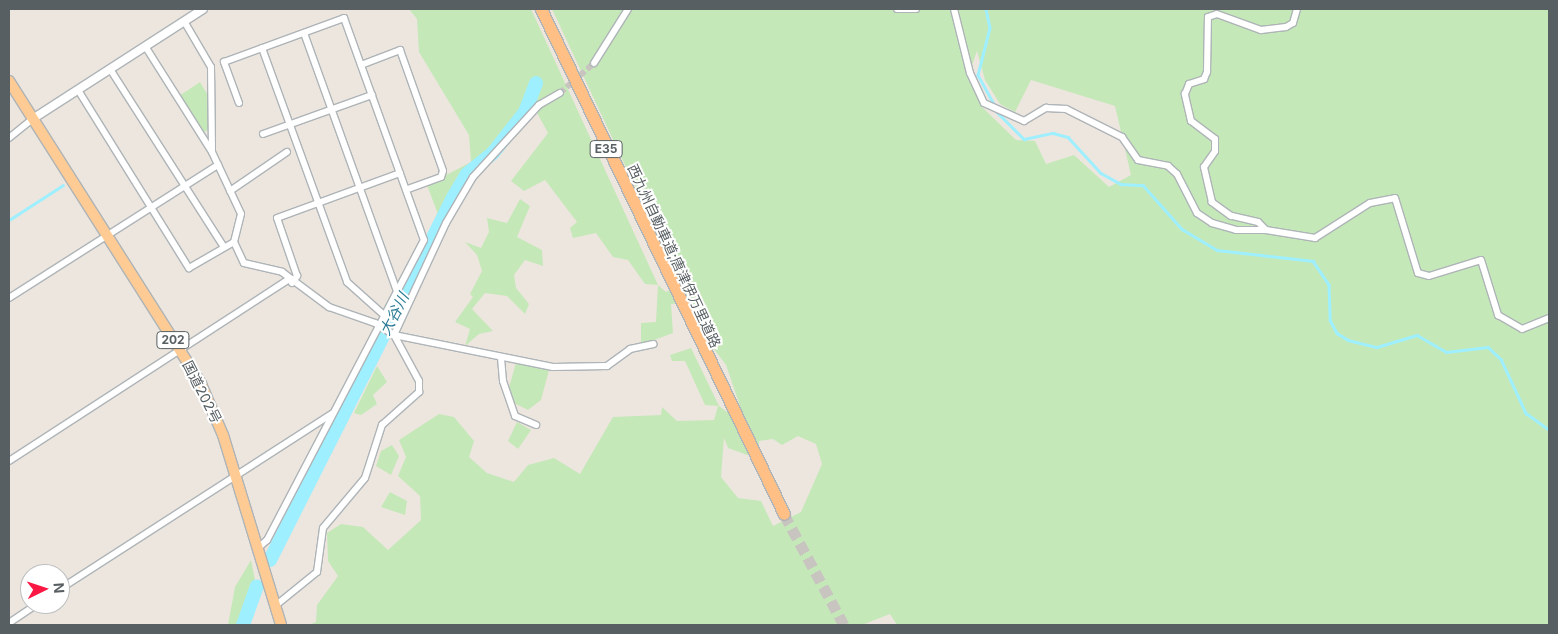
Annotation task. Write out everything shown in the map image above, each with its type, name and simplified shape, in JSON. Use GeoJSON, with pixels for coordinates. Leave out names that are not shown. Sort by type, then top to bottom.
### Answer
{"type":"FeatureCollection","features":[{"type":"Feature","properties":{"kind":"highway","name":"西九州自動車道;唐津伊万里道路"},"geometry":{"type":"LineString","coordinates":[[541,9],[672,288],[784,514]]}},
{"type":"Feature","properties":{"kind":"highway","name":"国道202号"},"geometry":{"type":"LineString","coordinates":[[9,81],[180,350],[214,410],[236,474],[281,625]]}},
{"type":"Feature","properties":{"kind":"street"},"geometry":{"type":"LineString","coordinates":[[9,138],[34,118],[203,9]]}},
{"type":"Feature","properties":{"kind":"street"},"geometry":{"type":"LineString","coordinates":[[594,62],[628,9]]}},
{"type":"Feature","properties":{"kind":"street"},"geometry":{"type":"LineString","coordinates":[[898,9],[916,9]]}},
{"type":"Feature","properties":{"kind":"street"},"geometry":{"type":"LineString","coordinates":[[954,9],[970,74],[990,107],[1024,121],[1046,108],[1066,109],[1122,137],[1138,160],[1168,166],[1177,174],[1198,213],[1212,224],[1236,230],[1266,230],[1316,238],[1370,202],[1395,198],[1418,272],[1429,276],[1481,260],[1498,315],[1522,329],[1549,318]]}},
{"type":"Feature","properties":{"kind":"street"},"geometry":{"type":"LineString","coordinates":[[1266,230],[1258,222],[1231,216],[1212,202],[1204,167],[1215,151],[1216,139],[1191,121],[1185,94],[1189,84],[1204,79],[1208,72],[1208,17],[1218,14],[1260,30],[1286,27],[1293,22],[1297,9]]}},
{"type":"Feature","properties":{"kind":"street"},"geometry":{"type":"LineString","coordinates":[[239,103],[224,62],[344,18],[424,240],[385,316],[381,328],[267,540],[258,548]]}},
{"type":"Feature","properties":{"kind":"street"},"geometry":{"type":"LineString","coordinates":[[184,21],[211,67],[212,152]]}},
{"type":"Feature","properties":{"kind":"street"},"geometry":{"type":"LineString","coordinates":[[304,33],[398,292]]}},
{"type":"Feature","properties":{"kind":"street"},"geometry":{"type":"LineString","coordinates":[[145,46],[212,152],[241,214],[234,242],[244,263],[282,272],[290,281],[329,308],[393,334],[501,358],[553,367],[607,366],[630,349],[653,344]]}},
{"type":"Feature","properties":{"kind":"street"},"geometry":{"type":"LineString","coordinates":[[262,48],[347,282],[385,316]]}},
{"type":"Feature","properties":{"kind":"street"},"geometry":{"type":"LineString","coordinates":[[361,65],[400,50],[443,171],[441,177],[406,190]]}},
{"type":"Feature","properties":{"kind":"street"},"geometry":{"type":"LineString","coordinates":[[110,69],[223,246]]}},
{"type":"Feature","properties":{"kind":"street"},"geometry":{"type":"LineString","coordinates":[[78,90],[190,268],[223,246],[234,242]]}},
{"type":"Feature","properties":{"kind":"street"},"geometry":{"type":"LineString","coordinates":[[393,334],[469,183],[539,105],[560,93]]}},
{"type":"Feature","properties":{"kind":"street"},"geometry":{"type":"LineString","coordinates":[[263,134],[372,95]]}},
{"type":"Feature","properties":{"kind":"street"},"geometry":{"type":"LineString","coordinates":[[230,191],[287,152]]}},
{"type":"Feature","properties":{"kind":"street"},"geometry":{"type":"LineString","coordinates":[[9,298],[218,165]]}},
{"type":"Feature","properties":{"kind":"street"},"geometry":{"type":"LineString","coordinates":[[9,461],[297,276],[276,218],[400,173]]}},
{"type":"Feature","properties":{"kind":"street"},"geometry":{"type":"LineString","coordinates":[[275,606],[317,572],[323,528],[365,478],[382,425],[419,392],[419,381],[393,334]]}},
{"type":"Feature","properties":{"kind":"street"},"geometry":{"type":"LineString","coordinates":[[501,358],[515,416],[536,425]]}},
{"type":"Feature","properties":{"kind":"street"},"geometry":{"type":"LineString","coordinates":[[70,582],[236,474],[334,414]]}},
{"type":"Feature","properties":{"kind":"street"},"geometry":{"type":"LineString","coordinates":[[9,623],[22,614]]}},
{"type":"Feature","properties":{"kind":"green space"},"geometry":{"type":"Polygon","coordinates":[[[409,9],[531,9],[658,285],[645,284],[628,260],[613,257],[596,233],[573,238],[570,228],[577,222],[545,180],[524,191],[511,181],[548,133],[529,98],[492,149],[471,162],[469,135],[419,52],[417,19],[409,9]]]}},
{"type":"Feature","properties":{"kind":"green space"},"geometry":{"type":"Polygon","coordinates":[[[552,9],[1549,9],[1549,625],[897,625],[890,614],[862,625],[309,625],[316,622],[317,605],[338,576],[328,561],[327,533],[341,524],[363,527],[388,550],[421,520],[420,496],[398,476],[406,457],[399,440],[439,414],[454,417],[474,441],[469,457],[487,473],[514,482],[528,465],[554,458],[580,474],[613,417],[661,415],[662,407],[677,421],[714,420],[718,406],[705,405],[685,361],[672,361],[670,355],[691,348],[719,406],[727,412],[740,406],[726,365],[704,336],[692,339],[684,303],[671,304],[673,333],[641,345],[641,323],[656,322],[658,285],[666,292],[681,285],[552,9]],[[977,51],[968,77],[982,107],[1016,140],[1035,141],[1046,164],[1074,155],[1109,187],[1131,175],[1115,106],[1031,80],[1015,112],[1000,104],[985,80],[977,51]],[[798,436],[782,445],[773,439],[759,441],[759,448],[747,455],[728,448],[724,438],[721,477],[738,498],[761,501],[773,526],[801,512],[822,464],[816,444],[798,436]]]}},
{"type":"Feature","properties":{"kind":"green space"},"geometry":{"type":"Polygon","coordinates":[[[200,82],[209,97],[209,129],[203,133],[179,96],[200,82]]]}},
{"type":"Feature","properties":{"kind":"green space"},"geometry":{"type":"Polygon","coordinates":[[[471,162],[439,217],[427,185],[471,162]]]}},
{"type":"Feature","properties":{"kind":"green space"},"geometry":{"type":"Polygon","coordinates":[[[520,199],[530,206],[517,237],[542,250],[543,266],[525,260],[514,275],[516,288],[529,304],[525,314],[507,296],[485,293],[472,309],[493,331],[479,334],[465,346],[470,329],[455,322],[473,297],[470,294],[482,271],[477,255],[465,242],[481,248],[489,232],[487,218],[507,223],[520,199]]]}},
{"type":"Feature","properties":{"kind":"green space"},"geometry":{"type":"Polygon","coordinates":[[[516,363],[549,370],[541,400],[528,410],[512,402],[508,391],[516,363]]]}},
{"type":"Feature","properties":{"kind":"green space"},"geometry":{"type":"Polygon","coordinates":[[[377,366],[387,382],[373,395],[377,404],[361,415],[354,413],[377,366]]]}},
{"type":"Feature","properties":{"kind":"green space"},"geometry":{"type":"Polygon","coordinates":[[[517,422],[531,430],[518,449],[508,441],[517,422]]]}},
{"type":"Feature","properties":{"kind":"green space"},"geometry":{"type":"Polygon","coordinates":[[[392,445],[399,456],[391,475],[376,466],[381,451],[392,445]]]}},
{"type":"Feature","properties":{"kind":"green space"},"geometry":{"type":"Polygon","coordinates":[[[390,492],[407,501],[405,515],[381,507],[390,492]]]}},
{"type":"Feature","properties":{"kind":"green space"},"geometry":{"type":"Polygon","coordinates":[[[251,560],[255,580],[238,625],[228,625],[235,587],[251,560]]]}},
{"type":"Feature","properties":{"kind":"waterway"},"geometry":{"type":"LineString","coordinates":[[986,9],[990,28],[978,75],[995,106]]}},
{"type":"Feature","properties":{"kind":"waterway","name":"大谷川"},"geometry":{"type":"LineString","coordinates":[[270,560],[452,199],[467,174],[493,153],[525,112],[536,83]]}},
{"type":"Feature","properties":{"kind":"waterway"},"geometry":{"type":"LineString","coordinates":[[996,111],[1024,139],[1053,133],[1068,137],[1101,173],[1121,184],[1143,185],[1182,229],[1217,250],[1313,261],[1329,285],[1330,320],[1337,333],[1348,340],[1377,347],[1417,335],[1446,352],[1488,347],[1501,359],[1526,413],[1549,430]]}},
{"type":"Feature","properties":{"kind":"waterway"},"geometry":{"type":"LineString","coordinates":[[9,220],[63,185]]}},
{"type":"Feature","properties":{"kind":"waterway","name":"大谷川"},"geometry":{"type":"LineString","coordinates":[[243,625],[257,586]]}},
{"type":"Feature","properties":{"kind":"tunnel"},"geometry":{"type":"LineString","coordinates":[[560,93],[594,63]]}},
{"type":"Feature","properties":{"kind":"tunnel"},"geometry":{"type":"LineString","coordinates":[[784,514],[844,625]]}}]}
